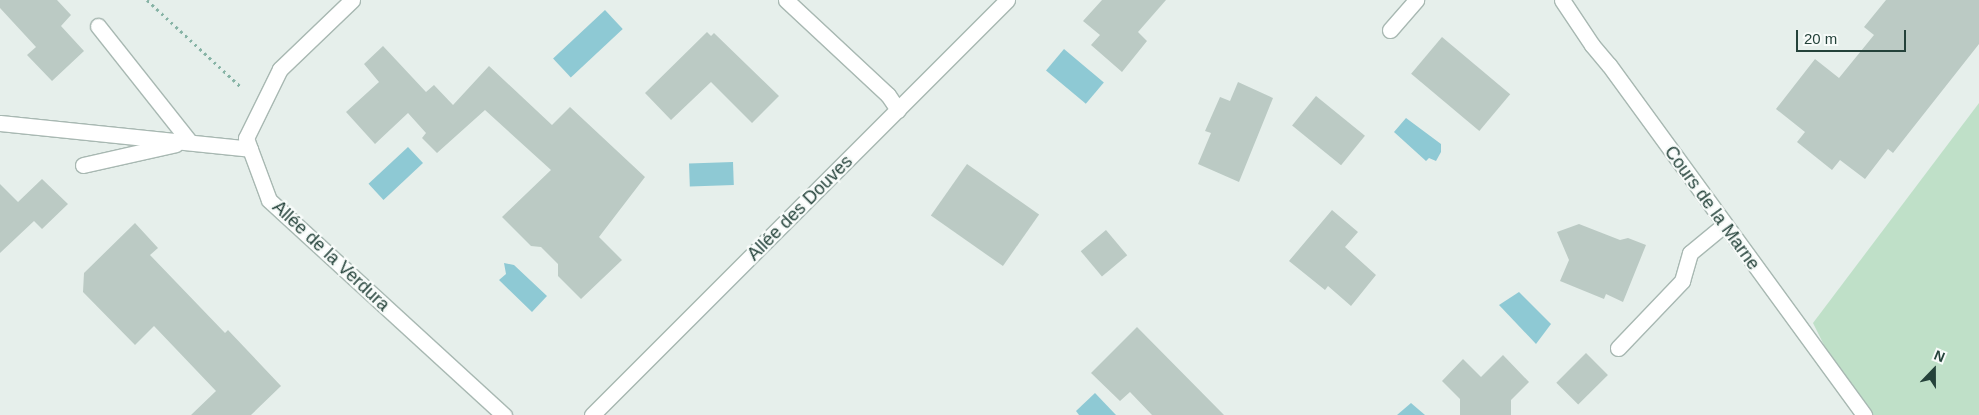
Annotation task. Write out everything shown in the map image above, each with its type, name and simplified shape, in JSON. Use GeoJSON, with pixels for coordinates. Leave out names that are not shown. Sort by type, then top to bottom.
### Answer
{"type":"FeatureCollection","features":[{"type":"Feature","properties":{"kind":"street","name":"Allée de la Verdura"},"geometry":{"type":"LineString","coordinates":[[352,0],[280,69],[246,138],[250,149],[269,200],[504,415]]}},
{"type":"Feature","properties":{"kind":"street"},"geometry":{"type":"LineString","coordinates":[[786,0],[888,95],[898,110]]}},
{"type":"Feature","properties":{"kind":"street","name":"Allée des Douves"},"geometry":{"type":"LineString","coordinates":[[592,415],[1007,0]]}},
{"type":"Feature","properties":{"kind":"street"},"geometry":{"type":"LineString","coordinates":[[1390,30],[1416,0]]}},
{"type":"Feature","properties":{"kind":"street","name":"Cours de la Marne"},"geometry":{"type":"LineString","coordinates":[[1564,1],[1864,415]]}},
{"type":"Feature","properties":{"kind":"street"},"geometry":{"type":"LineString","coordinates":[[98,26],[190,142]]}},
{"type":"Feature","properties":{"kind":"street"},"geometry":{"type":"LineString","coordinates":[[0,123],[250,149]]}},
{"type":"Feature","properties":{"kind":"street"},"geometry":{"type":"LineString","coordinates":[[82,164],[190,142]]}},
{"type":"Feature","properties":{"kind":"street"},"geometry":{"type":"LineString","coordinates":[[1618,348],[1682,280],[1690,253],[1724,224]]}},
{"type":"Feature","properties":{"kind":"path"},"geometry":{"type":"LineString","coordinates":[[147,0],[262,106]]}},
{"type":"Feature","properties":{"kind":"green space"},"geometry":{"type":"Polygon","coordinates":[[[1979,103],[1979,415],[1859,415],[1813,323],[1979,103]]]}},
{"type":"Feature","properties":{"kind":"water"},"geometry":{"type":"Polygon","coordinates":[[[605,10],[623,29],[571,77],[553,58],[605,10]]]}},
{"type":"Feature","properties":{"kind":"water"},"geometry":{"type":"Polygon","coordinates":[[[1064,49],[1104,82],[1086,104],[1046,70],[1064,49]]]}},
{"type":"Feature","properties":{"kind":"water"},"geometry":{"type":"Polygon","coordinates":[[[1406,118],[1441,144],[1441,152],[1436,161],[1429,158],[1426,161],[1394,132],[1406,118]]]}},
{"type":"Feature","properties":{"kind":"water"},"geometry":{"type":"Polygon","coordinates":[[[408,147],[423,163],[384,200],[369,184],[408,147]]]}},
{"type":"Feature","properties":{"kind":"water"},"geometry":{"type":"Polygon","coordinates":[[[733,162],[734,185],[690,187],[689,164],[733,162]]]}},
{"type":"Feature","properties":{"kind":"water"},"geometry":{"type":"Polygon","coordinates":[[[504,263],[514,265],[547,296],[532,312],[499,280],[506,274],[504,263]]]}},
{"type":"Feature","properties":{"kind":"water"},"geometry":{"type":"Polygon","coordinates":[[[1519,292],[1551,324],[1536,344],[1499,305],[1519,292]]]}},
{"type":"Feature","properties":{"kind":"water"},"geometry":{"type":"Polygon","coordinates":[[[1095,393],[1116,415],[1079,415],[1076,411],[1095,393]]]}},
{"type":"Feature","properties":{"kind":"water"},"geometry":{"type":"Polygon","coordinates":[[[1411,403],[1425,415],[1397,415],[1411,403]]]}},
{"type":"Feature","properties":{"kind":"building"},"geometry":{"type":"Polygon","coordinates":[[[0,0],[57,0],[71,15],[61,26],[84,51],[52,81],[27,55],[36,47],[0,8],[0,0]]]}},
{"type":"Feature","properties":{"kind":"building"},"geometry":{"type":"Polygon","coordinates":[[[1102,0],[1166,0],[1138,32],[1147,41],[1122,72],[1091,45],[1100,35],[1083,21],[1102,0]]]}},
{"type":"Feature","properties":{"kind":"building"},"geometry":{"type":"Polygon","coordinates":[[[1886,0],[1979,0],[1979,44],[1893,153],[1888,149],[1865,179],[1840,160],[1832,170],[1797,142],[1805,132],[1776,109],[1815,59],[1839,78],[1874,35],[1864,27],[1886,0]]]}},
{"type":"Feature","properties":{"kind":"building"},"geometry":{"type":"Polygon","coordinates":[[[707,32],[711,36],[714,33],[779,96],[752,123],[711,82],[671,120],[645,93],[707,32]]]}},
{"type":"Feature","properties":{"kind":"building"},"geometry":{"type":"Polygon","coordinates":[[[1442,37],[1510,94],[1479,131],[1411,74],[1442,37]]]}},
{"type":"Feature","properties":{"kind":"building"},"geometry":{"type":"Polygon","coordinates":[[[383,46],[426,92],[434,85],[453,105],[489,66],[552,125],[570,107],[645,177],[599,237],[622,260],[581,299],[558,276],[558,264],[541,247],[531,246],[502,217],[551,170],[485,110],[437,153],[422,138],[426,133],[408,113],[375,144],[346,112],[379,82],[364,64],[383,46]]]}},
{"type":"Feature","properties":{"kind":"building"},"geometry":{"type":"Polygon","coordinates":[[[1238,82],[1273,98],[1239,182],[1198,164],[1211,133],[1205,131],[1220,97],[1230,101],[1238,82]]]}},
{"type":"Feature","properties":{"kind":"building"},"geometry":{"type":"Polygon","coordinates":[[[1316,96],[1365,136],[1341,165],[1292,126],[1316,96]]]}},
{"type":"Feature","properties":{"kind":"building"},"geometry":{"type":"Polygon","coordinates":[[[967,164],[1039,214],[1003,266],[931,216],[967,164]]]}},
{"type":"Feature","properties":{"kind":"building"},"geometry":{"type":"Polygon","coordinates":[[[42,179],[68,204],[42,229],[34,221],[0,253],[0,184],[18,202],[42,179]]]}},
{"type":"Feature","properties":{"kind":"building"},"geometry":{"type":"Polygon","coordinates":[[[1332,210],[1358,232],[1345,247],[1376,275],[1351,306],[1328,286],[1325,290],[1289,261],[1332,210]]]}},
{"type":"Feature","properties":{"kind":"building"},"geometry":{"type":"Polygon","coordinates":[[[135,223],[158,248],[150,255],[225,333],[228,330],[281,386],[251,415],[191,415],[216,391],[154,326],[135,345],[83,292],[84,273],[135,223]]]}},
{"type":"Feature","properties":{"kind":"building"},"geometry":{"type":"Polygon","coordinates":[[[1579,224],[1620,240],[1628,238],[1646,245],[1623,302],[1606,294],[1604,299],[1560,281],[1569,260],[1557,232],[1579,224]]]}},
{"type":"Feature","properties":{"kind":"building"},"geometry":{"type":"Polygon","coordinates":[[[1106,230],[1127,255],[1102,276],[1081,251],[1106,230]]]}},
{"type":"Feature","properties":{"kind":"building"},"geometry":{"type":"Polygon","coordinates":[[[1137,327],[1224,415],[1152,415],[1130,392],[1120,401],[1091,373],[1137,327]]]}},
{"type":"Feature","properties":{"kind":"building"},"geometry":{"type":"Polygon","coordinates":[[[1586,353],[1608,375],[1578,405],[1556,383],[1586,353]]]}},
{"type":"Feature","properties":{"kind":"building"},"geometry":{"type":"Polygon","coordinates":[[[1503,355],[1529,382],[1511,400],[1511,415],[1460,415],[1460,399],[1442,381],[1463,359],[1481,377],[1503,355]]]}}]}
